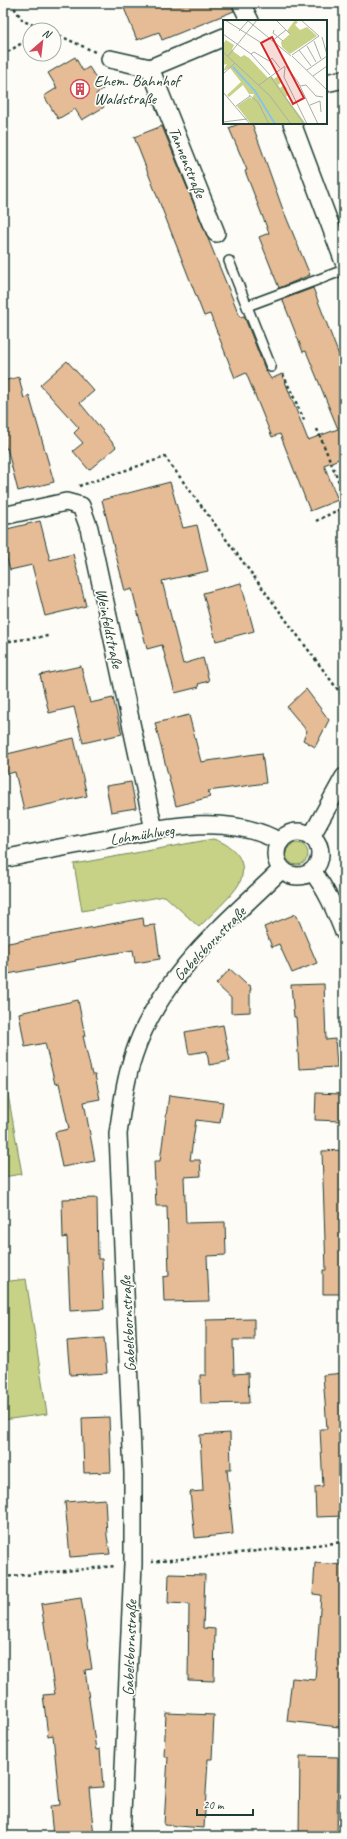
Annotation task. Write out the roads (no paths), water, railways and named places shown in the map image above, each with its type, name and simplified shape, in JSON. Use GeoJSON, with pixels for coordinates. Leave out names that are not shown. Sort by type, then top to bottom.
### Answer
{"type":"FeatureCollection","features":[{"type":"Feature","properties":{"kind":"street"},"geometry":{"type":"LineString","coordinates":[[241,3],[250,20]]}},
{"type":"Feature","properties":{"kind":"street"},"geometry":{"type":"LineString","coordinates":[[110,58],[150,68],[223,37]]}},
{"type":"Feature","properties":{"kind":"street","name":"Tannenstraße"},"geometry":{"type":"LineString","coordinates":[[150,68],[216,233]]}},
{"type":"Feature","properties":{"kind":"street"},"geometry":{"type":"LineString","coordinates":[[327,83],[344,79]]}},
{"type":"Feature","properties":{"kind":"street"},"geometry":{"type":"LineString","coordinates":[[292,124],[344,262]]}},
{"type":"Feature","properties":{"kind":"street","name":"Weinfeldstraße"},"geometry":{"type":"LineString","coordinates":[[3,516],[66,502],[81,506],[89,528],[154,830]]}},
{"type":"Feature","properties":{"kind":"street"},"geometry":{"type":"LineString","coordinates":[[311,837],[344,777]]}},
{"type":"Feature","properties":{"kind":"street","name":"Lohmühlweg"},"geometry":{"type":"LineString","coordinates":[[3,859],[154,830],[204,825],[250,829],[266,834],[280,842]]}},
{"type":"Feature","properties":{"kind":"street"},"geometry":{"type":"LineString","coordinates":[[298,832],[311,837],[316,841],[320,854],[317,867],[306,875],[293,876],[282,870],[278,864],[276,853],[280,842],[291,833],[298,832]]}},
{"type":"Feature","properties":{"kind":"street","name":"Gabelsbornstraße"},"geometry":{"type":"LineString","coordinates":[[121,1836],[133,1564],[131,1388],[118,1134],[123,1093],[134,1053],[150,1016],[172,980],[199,949],[282,870]]}},
{"type":"Feature","properties":{"kind":"street"},"geometry":{"type":"LineString","coordinates":[[312,872],[321,883],[333,904],[344,932]]}},
{"type":"Feature","properties":{"kind":"lane"},"geometry":{"type":"LineString","coordinates":[[229,261],[271,367]]}},
{"type":"Feature","properties":{"kind":"lane"},"geometry":{"type":"LineString","coordinates":[[247,306],[344,270]]}},
{"type":"Feature","properties":{"kind":"place","name":"Ehem. Bahnhof Waldstraße"},"geometry":{"type":"Point","coordinates":[80,89]}}]}
